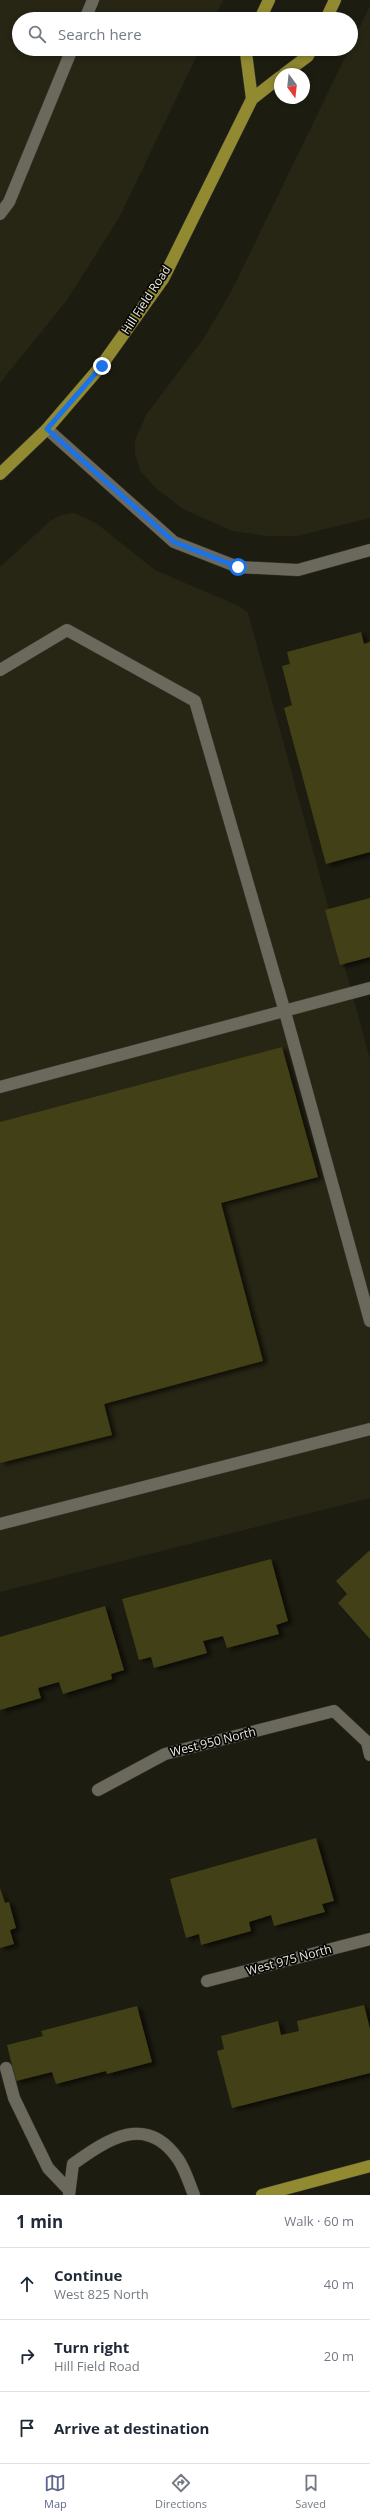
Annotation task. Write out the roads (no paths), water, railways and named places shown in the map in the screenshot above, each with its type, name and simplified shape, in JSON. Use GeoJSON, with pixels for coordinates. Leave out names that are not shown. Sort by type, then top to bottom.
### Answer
{"type":"FeatureCollection","features":[{"type":"Feature","properties":{"kind":"main road"},"geometry":{"type":"LineString","coordinates":[[263,12],[269,0]]}},
{"type":"Feature","properties":{"kind":"main road"},"geometry":{"type":"LineString","coordinates":[[329,12],[335,0]]}},
{"type":"Feature","properties":{"kind":"main road"},"geometry":{"type":"LineString","coordinates":[[246,56],[252,99]]}},
{"type":"Feature","properties":{"kind":"main road"},"geometry":{"type":"LineString","coordinates":[[292,68],[308,56]]}},
{"type":"Feature","properties":{"kind":"main road","name":"Hill Field Road"},"geometry":{"type":"LineString","coordinates":[[0,474],[47,429],[102,366],[163,279],[252,99],[274,82]]}},
{"type":"Feature","properties":{"kind":"main road"},"geometry":{"type":"LineString","coordinates":[[262,2195],[370,2166]]}},
{"type":"Feature","properties":{"kind":"street"},"geometry":{"type":"LineString","coordinates":[[88,12],[92,0]]}},
{"type":"Feature","properties":{"kind":"street"},"geometry":{"type":"LineString","coordinates":[[0,214],[9,202],[69,56]]}},
{"type":"Feature","properties":{"kind":"street"},"geometry":{"type":"LineString","coordinates":[[47,429],[174,542],[238,567],[298,570],[370,550]]}},
{"type":"Feature","properties":{"kind":"street"},"geometry":{"type":"LineString","coordinates":[[0,670],[67,630],[195,701],[285,1012],[370,1321]]}},
{"type":"Feature","properties":{"kind":"street"},"geometry":{"type":"LineString","coordinates":[[0,1087],[285,1012],[370,988]]}},
{"type":"Feature","properties":{"kind":"street"},"geometry":{"type":"LineString","coordinates":[[0,1524],[370,1429]]}},
{"type":"Feature","properties":{"kind":"street","name":"West 950 North"},"geometry":{"type":"LineString","coordinates":[[98,1790],[165,1754],[334,1711],[367,1742],[370,1755]]}},
{"type":"Feature","properties":{"kind":"street","name":"West 975 North"},"geometry":{"type":"LineString","coordinates":[[207,1981],[370,1939]]}},
{"type":"Feature","properties":{"kind":"street"},"geometry":{"type":"LineString","coordinates":[[6,2068],[14,2098],[48,2168],[69,2192]]}},
{"type":"Feature","properties":{"kind":"street"},"geometry":{"type":"LineString","coordinates":[[69,2192],[73,2164],[97,2147],[136,2132],[157,2137],[178,2159],[194,2195]]}}]}
